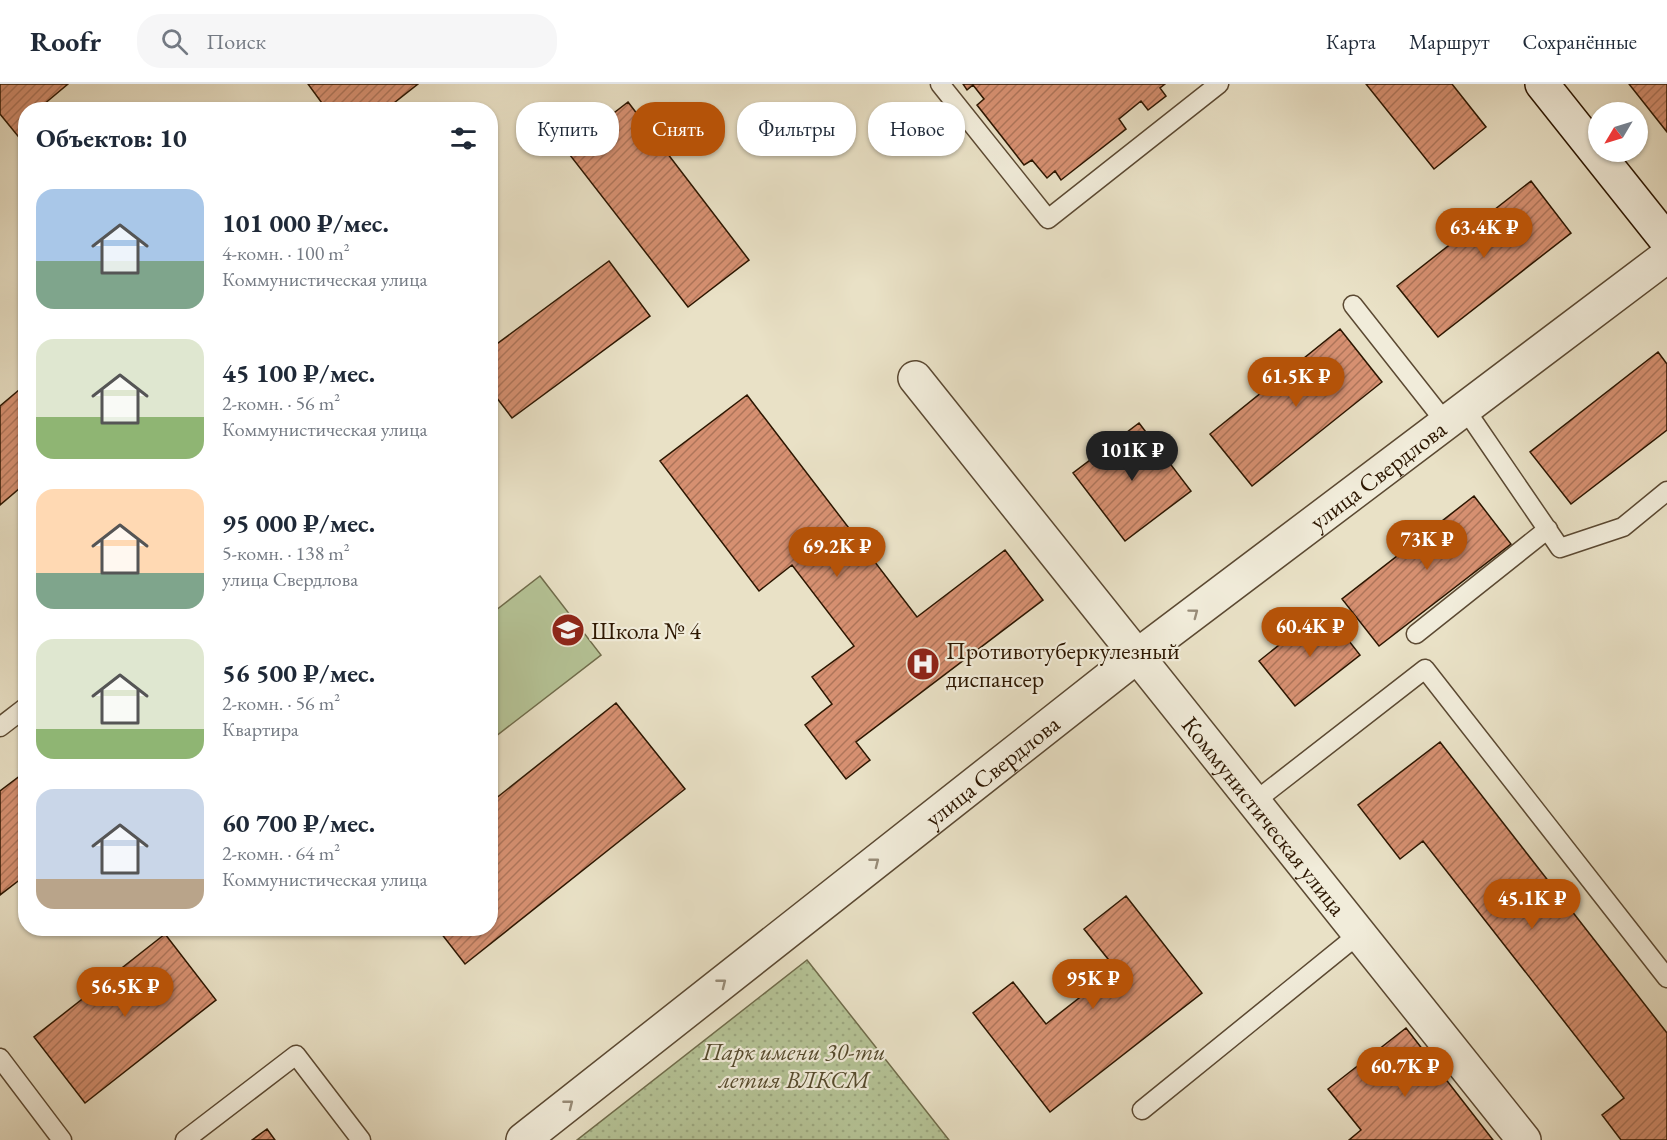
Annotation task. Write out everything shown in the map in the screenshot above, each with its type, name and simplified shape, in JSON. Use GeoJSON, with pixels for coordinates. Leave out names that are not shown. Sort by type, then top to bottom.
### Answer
{"type":"FeatureCollection","features":[{"type":"Feature","properties":{"kind":"street"},"geometry":{"type":"LineString","coordinates":[[1542,84],[1667,241]]}},
{"type":"Feature","properties":{"kind":"street","name":"улица Свердлова"},"geometry":{"type":"LineString","coordinates":[[523,1140],[1137,656],[1667,256]]}},
{"type":"Feature","properties":{"kind":"street","name":"Коммунистическая улица"},"geometry":{"type":"LineString","coordinates":[[915,378],[1524,1140]]}},
{"type":"Feature","properties":{"kind":"lane"},"geometry":{"type":"LineString","coordinates":[[940,84],[1048,219],[1219,84]]}},
{"type":"Feature","properties":{"kind":"lane"},"geometry":{"type":"LineString","coordinates":[[1353,305],[1455,416],[1548,530],[1560,548],[1623,527],[1667,492]]}},
{"type":"Feature","properties":{"kind":"lane"},"geometry":{"type":"LineString","coordinates":[[1416,634],[1548,530]]}},
{"type":"Feature","properties":{"kind":"lane"},"geometry":{"type":"LineString","coordinates":[[1254,802],[1425,669],[1667,978]]}},
{"type":"Feature","properties":{"kind":"lane"},"geometry":{"type":"LineString","coordinates":[[0,727],[18,713]]}},
{"type":"Feature","properties":{"kind":"lane"},"geometry":{"type":"LineString","coordinates":[[1142,1110],[1359,934]]}},
{"type":"Feature","properties":{"kind":"lane"},"geometry":{"type":"LineString","coordinates":[[185,1140],[296,1055],[361,1140]]}},
{"type":"Feature","properties":{"kind":"lane"},"geometry":{"type":"LineString","coordinates":[[0,1058],[62,1140]]}},
{"type":"Feature","properties":{"kind":"green space"},"geometry":{"type":"Polygon","coordinates":[[[540,576],[601,655],[498,735],[498,609],[540,576]]]}},
{"type":"Feature","properties":{"kind":"green space","name":"Парк имени 30-ти летия ВЛКСМ"},"geometry":{"type":"Polygon","coordinates":[[[807,960],[949,1140],[577,1140],[807,960]]]}},
{"type":"Feature","properties":{"kind":"building"},"geometry":{"type":"Polygon","coordinates":[[[0,84],[68,84],[47,102],[18,102],[18,136],[0,114],[0,84]]]}},
{"type":"Feature","properties":{"kind":"building"},"geometry":{"type":"Polygon","coordinates":[[[308,84],[418,84],[395,102],[321,102],[308,84]]]}},
{"type":"Feature","properties":{"kind":"building"},"geometry":{"type":"Polygon","coordinates":[[[963,84],[1165,84],[1160,88],[1166,96],[1148,110],[1141,101],[1119,119],[1126,129],[1061,180],[1055,171],[1047,178],[1032,160],[1024,165],[977,105],[984,99],[973,85],[967,90],[963,84]]]}},
{"type":"Feature","properties":{"kind":"building"},"geometry":{"type":"Polygon","coordinates":[[[1366,84],[1452,84],[1486,127],[1434,169],[1366,84]]]}},
{"type":"Feature","properties":{"kind":"building"},"geometry":{"type":"Polygon","coordinates":[[[1629,84],[1667,84],[1667,132],[1648,108],[1648,102],[1643,102],[1629,84]]]}},
{"type":"Feature","properties":{"kind":"building"},"geometry":{"type":"Polygon","coordinates":[[[628,102],[631,106],[631,156],[669,156],[749,260],[688,307],[571,156],[619,156],[619,109],[628,102]]]}},
{"type":"Feature","properties":{"kind":"building"},"geometry":{"type":"Polygon","coordinates":[[[1531,181],[1571,233],[1438,337],[1397,286],[1531,181]]]}},
{"type":"Feature","properties":{"kind":"building"},"geometry":{"type":"Polygon","coordinates":[[[609,261],[650,316],[512,418],[498,400],[498,343],[609,261]]]}},
{"type":"Feature","properties":{"kind":"building"},"geometry":{"type":"Polygon","coordinates":[[[1340,329],[1382,382],[1252,486],[1210,434],[1340,329]]]}},
{"type":"Feature","properties":{"kind":"building"},"geometry":{"type":"Polygon","coordinates":[[[1658,352],[1667,364],[1667,430],[1571,504],[1530,452],[1658,352]]]}},
{"type":"Feature","properties":{"kind":"building"},"geometry":{"type":"Polygon","coordinates":[[[18,391],[18,490],[0,505],[0,406],[18,391]]]}},
{"type":"Feature","properties":{"kind":"building"},"geometry":{"type":"Polygon","coordinates":[[[747,395],[917,617],[1005,550],[1043,600],[856,742],[870,760],[846,779],[805,725],[832,704],[812,677],[854,646],[792,565],[759,591],[660,461],[747,395]]]}},
{"type":"Feature","properties":{"kind":"building"},"geometry":{"type":"Polygon","coordinates":[[[1139,423],[1191,491],[1125,541],[1073,473],[1139,423]]]}},
{"type":"Feature","properties":{"kind":"building"},"geometry":{"type":"Polygon","coordinates":[[[1474,496],[1511,544],[1379,646],[1342,599],[1474,496]]]}},
{"type":"Feature","properties":{"kind":"building"},"geometry":{"type":"Polygon","coordinates":[[[1324,609],[1360,655],[1295,706],[1259,661],[1324,609]]]}},
{"type":"Feature","properties":{"kind":"building"},"geometry":{"type":"Polygon","coordinates":[[[616,703],[685,789],[465,964],[443,936],[498,936],[498,797],[616,703]]]}},
{"type":"Feature","properties":{"kind":"building"},"geometry":{"type":"Polygon","coordinates":[[[1440,742],[1667,1033],[1667,1140],[1621,1140],[1602,1115],[1624,1098],[1423,841],[1400,859],[1358,805],[1440,742]]]}},
{"type":"Feature","properties":{"kind":"building"},"geometry":{"type":"Polygon","coordinates":[[[18,777],[18,881],[0,895],[0,791],[18,777]]]}},
{"type":"Feature","properties":{"kind":"building"},"geometry":{"type":"Polygon","coordinates":[[[1126,896],[1202,993],[1050,1112],[973,1013],[1013,982],[1046,1024],[1116,969],[1084,929],[1126,896]]]}},
{"type":"Feature","properties":{"kind":"building"},"geometry":{"type":"Polygon","coordinates":[[[162,936],[167,936],[216,1000],[85,1103],[34,1037],[162,936]]]}},
{"type":"Feature","properties":{"kind":"building"},"geometry":{"type":"Polygon","coordinates":[[[1406,1028],[1493,1140],[1349,1140],[1361,1130],[1328,1089],[1406,1028]]]}},
{"type":"Feature","properties":{"kind":"building"},"geometry":{"type":"Polygon","coordinates":[[[267,1129],[275,1140],[252,1140],[267,1129]]]}},
{"type":"Feature","properties":{"kind":"place","name":"Школа № 4"},"geometry":{"type":"Point","coordinates":[568,630]}},
{"type":"Feature","properties":{"kind":"place","name":"Противотуберкулезный диспансер"},"geometry":{"type":"Point","coordinates":[923,664]}}]}
